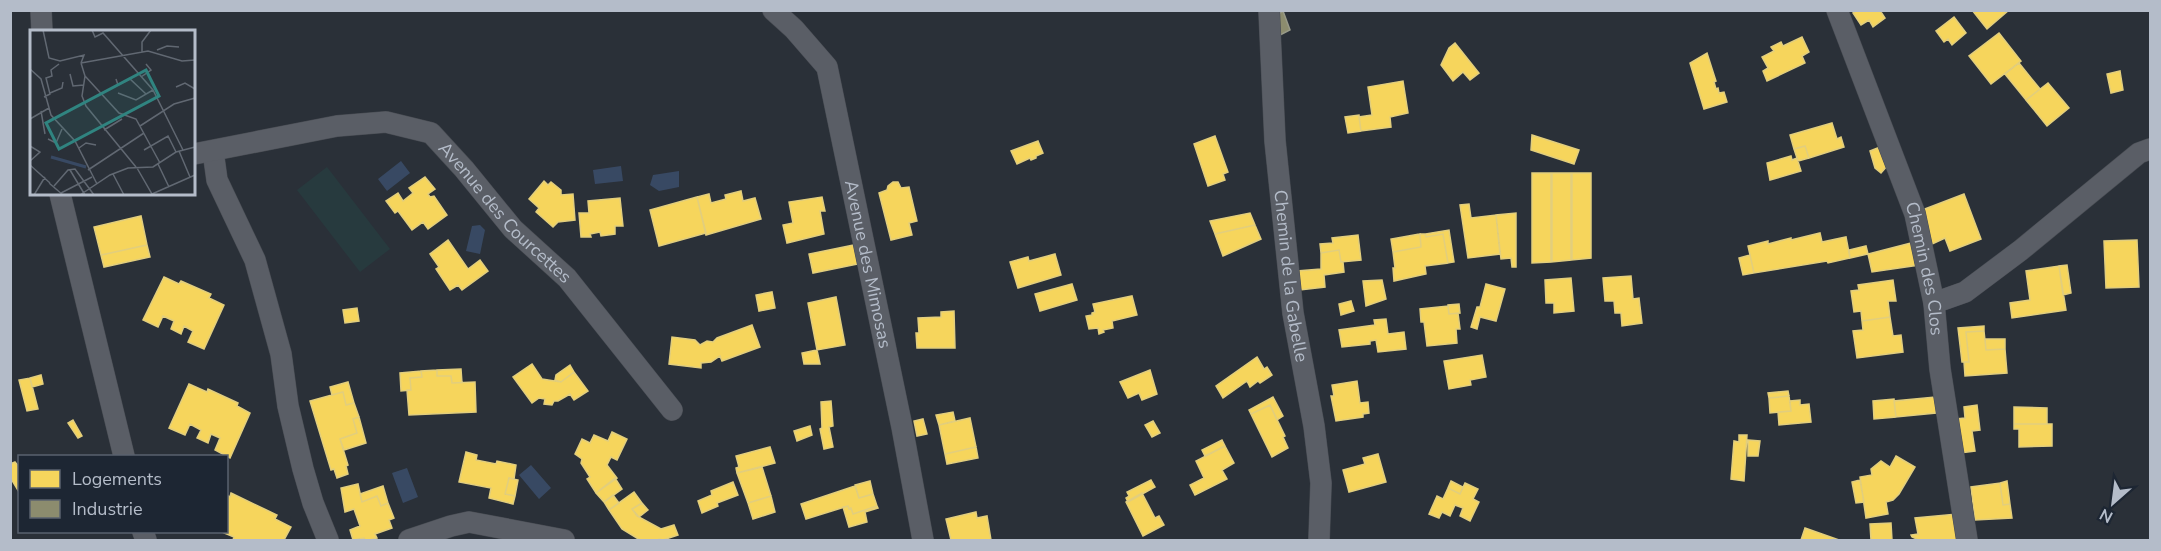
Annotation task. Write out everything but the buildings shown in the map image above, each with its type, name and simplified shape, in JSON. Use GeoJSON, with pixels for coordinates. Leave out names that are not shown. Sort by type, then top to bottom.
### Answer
{"type":"FeatureCollection","features":[{"type":"Feature","properties":{"kind":"street"},"geometry":{"type":"LineString","coordinates":[[41,10],[42,30]]}},
{"type":"Feature","properties":{"kind":"street","name":"Avenue des Mimosas"},"geometry":{"type":"LineString","coordinates":[[773,10],[794,29],[827,67],[902,427],[923,540]]}},
{"type":"Feature","properties":{"kind":"street","name":"Chemin de la Gabelle"},"geometry":{"type":"LineString","coordinates":[[1269,10],[1275,141],[1293,313],[1314,426],[1321,483],[1319,540]]}},
{"type":"Feature","properties":{"kind":"street","name":"Chemin des Clos"},"geometry":{"type":"LineString","coordinates":[[1837,10],[1915,214],[1934,303],[1940,369],[1967,540]]}},
{"type":"Feature","properties":{"kind":"street","name":"Avenue des Courcettes"},"geometry":{"type":"LineString","coordinates":[[328,540],[312,503],[303,469],[288,406],[281,354],[255,260],[203,152],[337,126],[386,122],[431,133],[513,229],[567,278],[672,410]]}},
{"type":"Feature","properties":{"kind":"street"},"geometry":{"type":"LineString","coordinates":[[1934,303],[1965,292],[2030,243],[2139,153],[2151,148]]}},
{"type":"Feature","properties":{"kind":"street"},"geometry":{"type":"LineString","coordinates":[[60,195],[124,455]]}},
{"type":"Feature","properties":{"kind":"street"},"geometry":{"type":"LineString","coordinates":[[409,540],[469,522],[564,540]]}},
{"type":"Feature","properties":{"kind":"green space"},"geometry":{"type":"Polygon","coordinates":[[[327,167],[390,249],[360,272],[297,190],[327,167]]]}},
{"type":"Feature","properties":{"kind":"water"},"geometry":{"type":"Polygon","coordinates":[[[401,161],[410,173],[387,191],[378,179],[401,161]]]}},
{"type":"Feature","properties":{"kind":"water"},"geometry":{"type":"Polygon","coordinates":[[[621,166],[623,181],[595,184],[593,170],[621,166]]]}},
{"type":"Feature","properties":{"kind":"water"},"geometry":{"type":"Polygon","coordinates":[[[679,171],[679,187],[659,191],[650,185],[653,175],[679,171]]]}},
{"type":"Feature","properties":{"kind":"water"},"geometry":{"type":"Polygon","coordinates":[[[480,225],[485,230],[480,254],[466,251],[472,226],[480,225]]]}},
{"type":"Feature","properties":{"kind":"water"},"geometry":{"type":"Polygon","coordinates":[[[531,465],[551,488],[539,499],[519,475],[531,465]]]}},
{"type":"Feature","properties":{"kind":"water"},"geometry":{"type":"Polygon","coordinates":[[[407,468],[418,497],[403,503],[392,473],[407,468]]]}}]}
